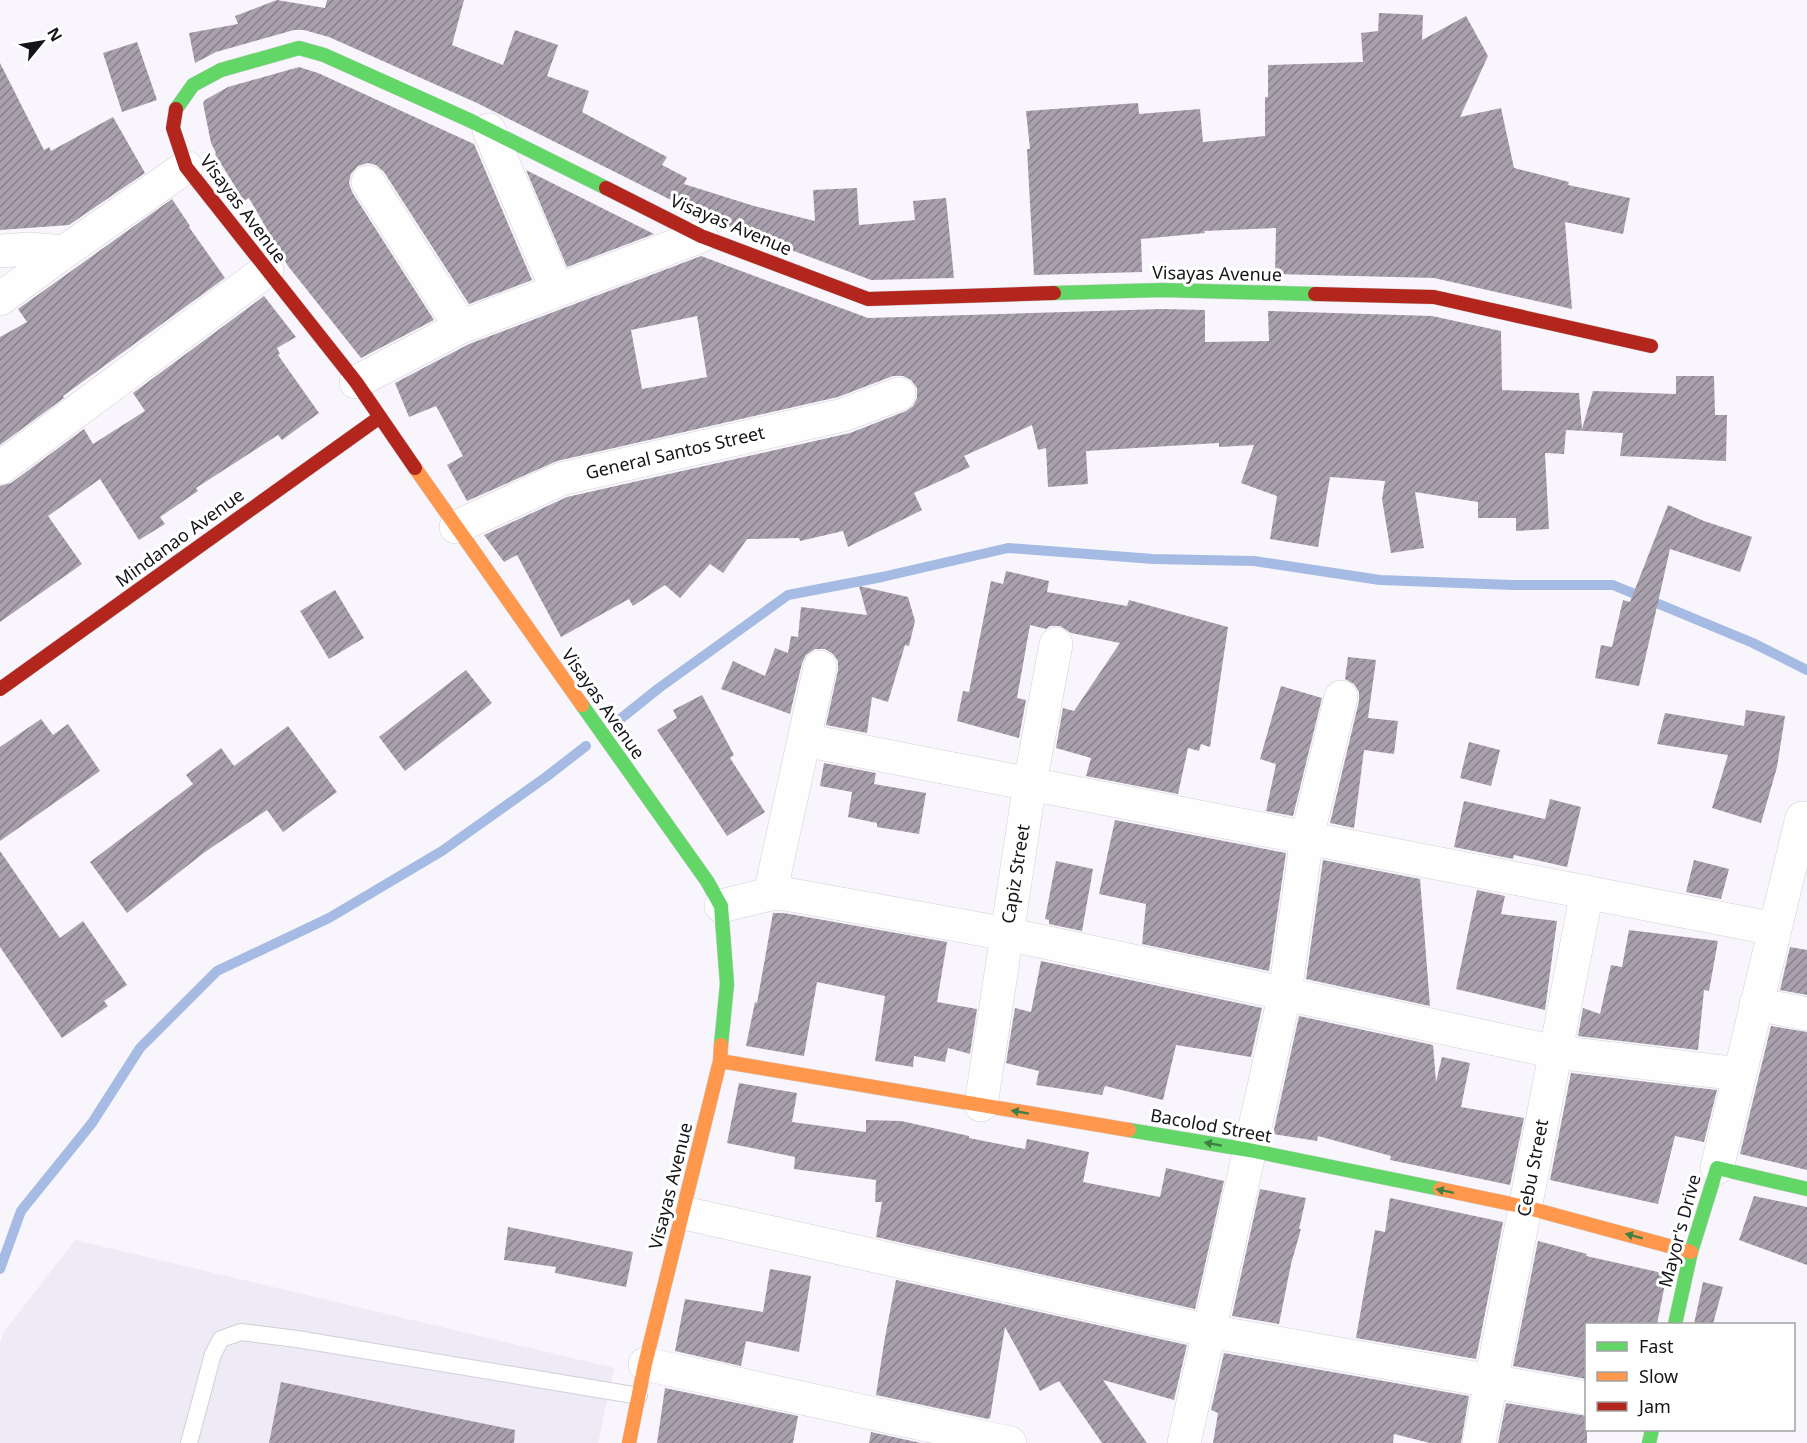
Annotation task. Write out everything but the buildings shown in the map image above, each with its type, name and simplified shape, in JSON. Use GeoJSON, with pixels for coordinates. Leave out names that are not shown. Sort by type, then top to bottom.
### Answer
{"type":"FeatureCollection","features":[{"type":"Feature","properties":{"kind":"street","name":"Visayas Avenue"},"geometry":{"type":"LineString","coordinates":[[629,1443],[642,1380],[720,1061],[727,984],[721,906],[707,881],[356,382],[186,167],[173,128],[177,106],[193,85],[221,70],[299,48],[324,55],[489,130],[701,236],[868,299],[1162,290],[1434,297],[1651,346]]}},
{"type":"Feature","properties":{"kind":"street"},"geometry":{"type":"LineString","coordinates":[[489,130],[557,290]]}},
{"type":"Feature","properties":{"kind":"street"},"geometry":{"type":"LineString","coordinates":[[0,299],[186,167]]}},
{"type":"Feature","properties":{"kind":"street"},"geometry":{"type":"LineString","coordinates":[[368,182],[461,327]]}},
{"type":"Feature","properties":{"kind":"street"},"geometry":{"type":"LineString","coordinates":[[356,382],[461,327],[701,236]]}},
{"type":"Feature","properties":{"kind":"street"},"geometry":{"type":"LineString","coordinates":[[0,251],[29,249],[64,252]]}},
{"type":"Feature","properties":{"kind":"street"},"geometry":{"type":"LineString","coordinates":[[0,468],[267,270]]}},
{"type":"Feature","properties":{"kind":"street","name":"General Santos Street"},"geometry":{"type":"LineString","coordinates":[[456,527],[561,480],[843,415],[899,393]]}},
{"type":"Feature","properties":{"kind":"street","name":"Mindanao Avenue"},"geometry":{"type":"LineString","coordinates":[[0,689],[380,417]]}},
{"type":"Feature","properties":{"kind":"street","name":"Capiz Street"},"geometry":{"type":"LineString","coordinates":[[981,1105],[1030,783],[1056,644]]}},
{"type":"Feature","properties":{"kind":"street"},"geometry":{"type":"LineString","coordinates":[[770,894],[820,667]]}},
{"type":"Feature","properties":{"kind":"street"},"geometry":{"type":"LineString","coordinates":[[1184,1443],[1285,993],[1307,837],[1341,697]]}},
{"type":"Feature","properties":{"kind":"street"},"geometry":{"type":"LineString","coordinates":[[804,740],[1775,929]]}},
{"type":"Feature","properties":{"kind":"street"},"geometry":{"type":"LineString","coordinates":[[1717,1168],[1775,929],[1797,878],[1802,818]]}},
{"type":"Feature","properties":{"kind":"street","name":"Cebu Street"},"geometry":{"type":"LineString","coordinates":[[1479,1443],[1587,892]]}},
{"type":"Feature","properties":{"kind":"street"},"geometry":{"type":"LineString","coordinates":[[721,906],[770,894],[786,894],[1007,934],[1556,1052],[1739,1074]]}},
{"type":"Feature","properties":{"kind":"street"},"geometry":{"type":"LineString","coordinates":[[1756,1004],[1807,1014]]}},
{"type":"Feature","properties":{"kind":"street","name":"Bacolod Street"},"geometry":{"type":"LineString","coordinates":[[720,1061],[1249,1150],[1525,1207],[1691,1252]]}},
{"type":"Feature","properties":{"kind":"street","name":"Mayor's Drive"},"geometry":{"type":"LineString","coordinates":[[1675,1323],[1691,1252],[1717,1168],[1807,1189]]}},
{"type":"Feature","properties":{"kind":"street"},"geometry":{"type":"LineString","coordinates":[[684,1213],[1209,1331],[1585,1398]]}},
{"type":"Feature","properties":{"kind":"street"},"geometry":{"type":"LineString","coordinates":[[642,1380],[1010,1443]]}},
{"type":"Feature","properties":{"kind":"lane"},"geometry":{"type":"LineString","coordinates":[[189,1443],[213,1353],[221,1339],[241,1332],[642,1380]]}},
{"type":"Feature","properties":{"kind":"shaded area"},"geometry":{"type":"Polygon","coordinates":[[[75,1240],[614,1368],[598,1443],[0,1443],[0,1343],[4,1332],[75,1240]]]}},
{"type":"Feature","properties":{"kind":"waterway"},"geometry":{"type":"LineString","coordinates":[[619,720],[659,688],[788,595],[882,577],[1008,548],[1153,559],[1254,561],[1380,580],[1513,585],[1613,585],[1753,643],[1807,670]]}},
{"type":"Feature","properties":{"kind":"waterway"},"geometry":{"type":"LineString","coordinates":[[0,1269],[21,1211],[92,1123],[140,1048],[217,971],[329,918],[442,851],[586,746]]}},
{"type":"Feature","properties":{"kind":"traffic: fast"},"geometry":{"type":"LineString","coordinates":[[176,109],[193,85],[221,70],[299,48],[324,55],[469,120],[606,188]]}},
{"type":"Feature","properties":{"kind":"traffic: fast"},"geometry":{"type":"LineString","coordinates":[[1054,293],[1162,290],[1315,294]]}},
{"type":"Feature","properties":{"kind":"traffic: fast"},"geometry":{"type":"LineString","coordinates":[[582,705],[707,881],[721,906],[727,984],[721,1045]]}},
{"type":"Feature","properties":{"kind":"traffic: fast"},"geometry":{"type":"LineString","coordinates":[[1129,1130],[1249,1150],[1440,1189]]}},
{"type":"Feature","properties":{"kind":"traffic: fast"},"geometry":{"type":"LineString","coordinates":[[1675,1323],[1691,1252],[1717,1168],[1807,1189]]}},
{"type":"Feature","properties":{"kind":"traffic: fast"},"geometry":{"type":"LineString","coordinates":[[1649,1443],[1652,1431]]}},
{"type":"Feature","properties":{"kind":"traffic: slow"},"geometry":{"type":"LineString","coordinates":[[415,468],[582,705]]}},
{"type":"Feature","properties":{"kind":"traffic: slow"},"geometry":{"type":"LineString","coordinates":[[629,1443],[645,1364],[720,1061],[721,1045]]}},
{"type":"Feature","properties":{"kind":"traffic: slow"},"geometry":{"type":"LineString","coordinates":[[720,1061],[1129,1130]]}},
{"type":"Feature","properties":{"kind":"traffic: slow"},"geometry":{"type":"LineString","coordinates":[[1440,1189],[1525,1207],[1691,1252]]}},
{"type":"Feature","properties":{"kind":"traffic: jam"},"geometry":{"type":"LineString","coordinates":[[176,109],[173,128],[186,167],[356,382],[415,468]]}},
{"type":"Feature","properties":{"kind":"traffic: jam"},"geometry":{"type":"LineString","coordinates":[[606,188],[701,236],[868,299],[1054,293]]}},
{"type":"Feature","properties":{"kind":"traffic: jam"},"geometry":{"type":"LineString","coordinates":[[1315,294],[1434,297],[1651,346]]}},
{"type":"Feature","properties":{"kind":"traffic: jam"},"geometry":{"type":"LineString","coordinates":[[0,689],[380,417]]}}]}
